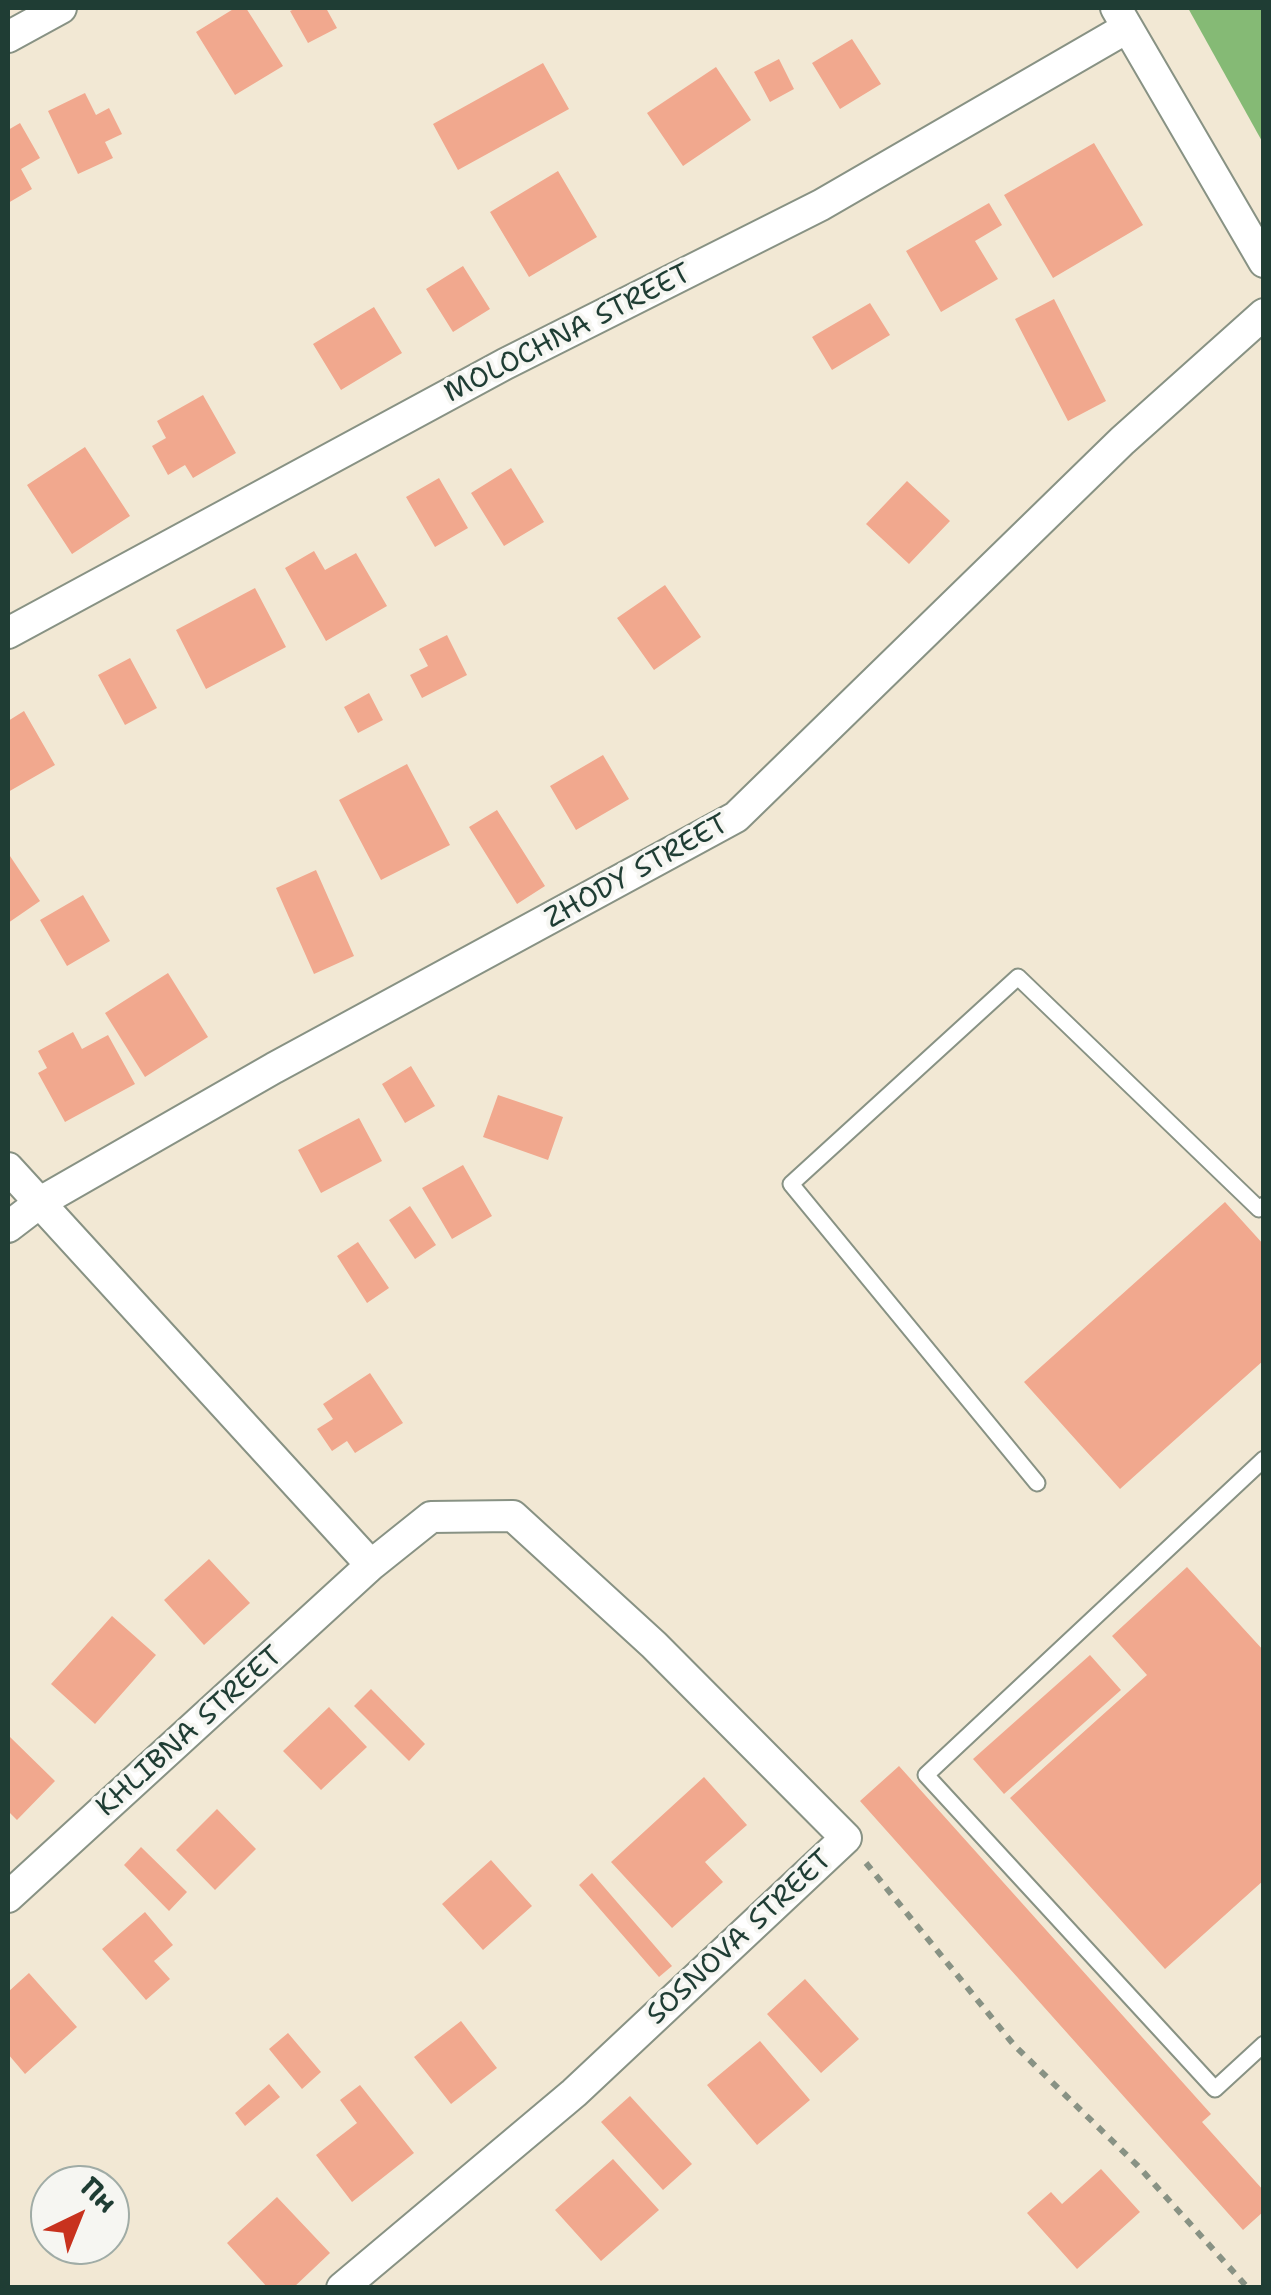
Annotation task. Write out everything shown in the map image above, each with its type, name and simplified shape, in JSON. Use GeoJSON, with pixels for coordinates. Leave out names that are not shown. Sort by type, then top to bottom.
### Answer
{"type":"FeatureCollection","features":[{"type":"Feature","properties":{"kind":"street"},"geometry":{"type":"LineString","coordinates":[[8,37],[61,8]]}},
{"type":"Feature","properties":{"kind":"street"},"geometry":{"type":"LineString","coordinates":[[1121,18],[1264,262]]}},
{"type":"Feature","properties":{"kind":"street","name":"MOLOCHNA STREET"},"geometry":{"type":"LineString","coordinates":[[8,633],[505,364],[821,205],[1121,18]]}},
{"type":"Feature","properties":{"kind":"street","name":"ZHODY STREET"},"geometry":{"type":"LineString","coordinates":[[8,1227],[42,1201],[274,1068],[736,818],[1122,441],[1264,314]]}},
{"type":"Feature","properties":{"kind":"street"},"geometry":{"type":"LineString","coordinates":[[8,1168],[371,1565]]}},
{"type":"Feature","properties":{"kind":"street","name":"SOSNOVA STREET"},"geometry":{"type":"LineString","coordinates":[[342,2288],[574,2093],[846,1838],[654,1644],[513,1516],[431,1516],[371,1565]]}},
{"type":"Feature","properties":{"kind":"street","name":"KHLIBNA STREET"},"geometry":{"type":"LineString","coordinates":[[8,1897],[371,1565]]}},
{"type":"Feature","properties":{"kind":"lane"},"geometry":{"type":"LineString","coordinates":[[1037,1482],[791,1184],[1018,977],[1259,1209],[1264,1205]]}},
{"type":"Feature","properties":{"kind":"lane"},"geometry":{"type":"LineString","coordinates":[[1264,1460],[926,1775],[1215,2089],[1264,2044]]}},
{"type":"Feature","properties":{"kind":"path"},"geometry":{"type":"LineString","coordinates":[[846,1838],[1014,2045],[1138,2166],[1248,2288]]}},
{"type":"Feature","properties":{"kind":"green space"},"geometry":{"type":"Polygon","coordinates":[[[1188,8],[1263,8],[1263,143],[1188,8]]]}},
{"type":"Feature","properties":{"kind":"building"},"geometry":{"type":"Polygon","coordinates":[[[235,8],[246,8],[283,66],[235,95],[196,32],[235,8]]]}},
{"type":"Feature","properties":{"kind":"building"},"geometry":{"type":"Polygon","coordinates":[[[326,8],[337,28],[308,43],[290,11],[326,8]]]}},
{"type":"Feature","properties":{"kind":"building"},"geometry":{"type":"Polygon","coordinates":[[[852,39],[881,84],[840,109],[812,63],[852,39]]]}},
{"type":"Feature","properties":{"kind":"building"},"geometry":{"type":"Polygon","coordinates":[[[779,59],[794,89],[770,102],[754,72],[779,59]]]}},
{"type":"Feature","properties":{"kind":"building"},"geometry":{"type":"Polygon","coordinates":[[[543,63],[569,109],[458,170],[433,124],[543,63]]]}},
{"type":"Feature","properties":{"kind":"building"},"geometry":{"type":"Polygon","coordinates":[[[716,67],[751,120],[683,166],[647,113],[716,67]]]}},
{"type":"Feature","properties":{"kind":"building"},"geometry":{"type":"Polygon","coordinates":[[[85,93],[96,115],[109,108],[122,134],[105,142],[113,158],[78,174],[48,111],[85,93]]]}},
{"type":"Feature","properties":{"kind":"building"},"geometry":{"type":"Polygon","coordinates":[[[20,123],[40,158],[21,169],[32,189],[8,203],[8,130],[20,123]]]}},
{"type":"Feature","properties":{"kind":"building"},"geometry":{"type":"Polygon","coordinates":[[[1094,143],[1143,225],[1053,278],[1004,195],[1094,143]]]}},
{"type":"Feature","properties":{"kind":"building"},"geometry":{"type":"Polygon","coordinates":[[[558,171],[597,237],[529,277],[490,212],[558,171]]]}},
{"type":"Feature","properties":{"kind":"building"},"geometry":{"type":"Polygon","coordinates":[[[989,203],[1002,225],[975,241],[998,279],[941,312],[906,251],[989,203]]]}},
{"type":"Feature","properties":{"kind":"building"},"geometry":{"type":"Polygon","coordinates":[[[463,266],[490,309],[453,332],[426,289],[463,266]]]}},
{"type":"Feature","properties":{"kind":"building"},"geometry":{"type":"Polygon","coordinates":[[[1054,299],[1106,401],[1068,421],[1015,319],[1054,299]]]}},
{"type":"Feature","properties":{"kind":"building"},"geometry":{"type":"Polygon","coordinates":[[[870,303],[890,335],[832,370],[812,337],[870,303]]]}},
{"type":"Feature","properties":{"kind":"building"},"geometry":{"type":"Polygon","coordinates":[[[374,307],[402,353],[341,390],[313,344],[374,307]]]}},
{"type":"Feature","properties":{"kind":"building"},"geometry":{"type":"Polygon","coordinates":[[[203,395],[236,453],[193,478],[185,465],[168,475],[152,446],[166,438],[157,421],[203,395]]]}},
{"type":"Feature","properties":{"kind":"building"},"geometry":{"type":"Polygon","coordinates":[[[85,447],[130,516],[72,554],[27,485],[85,447]]]}},
{"type":"Feature","properties":{"kind":"building"},"geometry":{"type":"Polygon","coordinates":[[[511,468],[544,522],[504,546],[471,493],[511,468]]]}},
{"type":"Feature","properties":{"kind":"building"},"geometry":{"type":"Polygon","coordinates":[[[439,478],[468,528],[435,547],[406,497],[439,478]]]}},
{"type":"Feature","properties":{"kind":"building"},"geometry":{"type":"Polygon","coordinates":[[[907,481],[950,521],[909,564],[866,524],[907,481]]]}},
{"type":"Feature","properties":{"kind":"building"},"geometry":{"type":"Polygon","coordinates":[[[314,551],[325,570],[356,553],[387,606],[326,641],[285,568],[314,551]]]}},
{"type":"Feature","properties":{"kind":"building"},"geometry":{"type":"Polygon","coordinates":[[[665,585],[701,637],[654,670],[617,618],[665,585]]]}},
{"type":"Feature","properties":{"kind":"building"},"geometry":{"type":"Polygon","coordinates":[[[255,588],[286,647],[206,689],[176,630],[255,588]]]}},
{"type":"Feature","properties":{"kind":"building"},"geometry":{"type":"Polygon","coordinates":[[[447,635],[467,675],[422,698],[410,675],[428,666],[419,649],[447,635]]]}},
{"type":"Feature","properties":{"kind":"building"},"geometry":{"type":"Polygon","coordinates":[[[130,658],[157,708],[125,725],[98,675],[130,658]]]}},
{"type":"Feature","properties":{"kind":"building"},"geometry":{"type":"Polygon","coordinates":[[[369,693],[383,720],[358,733],[344,707],[369,693]]]}},
{"type":"Feature","properties":{"kind":"building"},"geometry":{"type":"Polygon","coordinates":[[[24,711],[55,765],[8,792],[8,721],[24,711]]]}},
{"type":"Feature","properties":{"kind":"building"},"geometry":{"type":"Polygon","coordinates":[[[603,755],[629,799],[576,830],[550,786],[603,755]]]}},
{"type":"Feature","properties":{"kind":"building"},"geometry":{"type":"Polygon","coordinates":[[[407,764],[450,845],[381,880],[339,800],[407,764]]]}},
{"type":"Feature","properties":{"kind":"building"},"geometry":{"type":"Polygon","coordinates":[[[497,810],[545,886],[517,904],[469,827],[497,810]]]}},
{"type":"Feature","properties":{"kind":"building"},"geometry":{"type":"Polygon","coordinates":[[[8,853],[40,901],[8,923],[8,853]]]}},
{"type":"Feature","properties":{"kind":"building"},"geometry":{"type":"Polygon","coordinates":[[[316,870],[354,956],[314,974],[276,888],[316,870]]]}},
{"type":"Feature","properties":{"kind":"building"},"geometry":{"type":"Polygon","coordinates":[[[83,895],[110,941],[67,966],[40,920],[83,895]]]}},
{"type":"Feature","properties":{"kind":"building"},"geometry":{"type":"Polygon","coordinates":[[[168,973],[208,1037],[145,1077],[105,1013],[168,973]]]}},
{"type":"Feature","properties":{"kind":"building"},"geometry":{"type":"Polygon","coordinates":[[[73,1032],[82,1049],[108,1035],[135,1084],[65,1122],[38,1073],[47,1068],[38,1051],[73,1032]]]}},
{"type":"Feature","properties":{"kind":"building"},"geometry":{"type":"Polygon","coordinates":[[[411,1066],[435,1106],[405,1123],[382,1084],[411,1066]]]}},
{"type":"Feature","properties":{"kind":"building"},"geometry":{"type":"Polygon","coordinates":[[[498,1095],[563,1117],[548,1160],[483,1137],[498,1095]]]}},
{"type":"Feature","properties":{"kind":"building"},"geometry":{"type":"Polygon","coordinates":[[[359,1118],[382,1161],[321,1193],[298,1150],[359,1118]]]}},
{"type":"Feature","properties":{"kind":"building"},"geometry":{"type":"Polygon","coordinates":[[[463,1165],[492,1216],[452,1239],[422,1188],[463,1165]]]}},
{"type":"Feature","properties":{"kind":"building"},"geometry":{"type":"Polygon","coordinates":[[[1225,1202],[1264,1245],[1264,1360],[1120,1489],[1024,1382],[1225,1202]]]}},
{"type":"Feature","properties":{"kind":"building"},"geometry":{"type":"Polygon","coordinates":[[[410,1206],[436,1245],[415,1259],[389,1220],[410,1206]]]}},
{"type":"Feature","properties":{"kind":"building"},"geometry":{"type":"Polygon","coordinates":[[[358,1242],[389,1288],[367,1303],[337,1256],[358,1242]]]}},
{"type":"Feature","properties":{"kind":"building"},"geometry":{"type":"Polygon","coordinates":[[[370,1373],[403,1423],[355,1453],[347,1441],[332,1451],[317,1429],[333,1419],[323,1404],[370,1373]]]}},
{"type":"Feature","properties":{"kind":"building"},"geometry":{"type":"Polygon","coordinates":[[[209,1559],[250,1603],[204,1645],[164,1600],[209,1559]]]}},
{"type":"Feature","properties":{"kind":"building"},"geometry":{"type":"Polygon","coordinates":[[[1187,1567],[1264,1651],[1264,1880],[1165,1969],[1010,1798],[1147,1675],[1112,1636],[1187,1567]]]}},
{"type":"Feature","properties":{"kind":"building"},"geometry":{"type":"Polygon","coordinates":[[[112,1616],[156,1655],[95,1724],[51,1684],[112,1616]]]}},
{"type":"Feature","properties":{"kind":"building"},"geometry":{"type":"Polygon","coordinates":[[[1090,1655],[1121,1690],[1004,1794],[973,1759],[1090,1655]]]}},
{"type":"Feature","properties":{"kind":"building"},"geometry":{"type":"Polygon","coordinates":[[[371,1689],[425,1744],[409,1761],[354,1706],[371,1689]]]}},
{"type":"Feature","properties":{"kind":"building"},"geometry":{"type":"Polygon","coordinates":[[[329,1707],[367,1747],[321,1790],[283,1751],[329,1707]]]}},
{"type":"Feature","properties":{"kind":"building"},"geometry":{"type":"Polygon","coordinates":[[[10,1737],[55,1781],[17,1820],[8,1811],[10,1737]]]}},
{"type":"Feature","properties":{"kind":"building"},"geometry":{"type":"Polygon","coordinates":[[[899,1766],[1211,2114],[1202,2122],[1264,2191],[1264,2211],[1243,2230],[860,1801],[899,1766]]]}},
{"type":"Feature","properties":{"kind":"building"},"geometry":{"type":"Polygon","coordinates":[[[704,1777],[747,1825],[705,1862],[723,1882],[672,1928],[611,1862],[704,1777]]]}},
{"type":"Feature","properties":{"kind":"building"},"geometry":{"type":"Polygon","coordinates":[[[217,1809],[256,1849],[215,1890],[176,1850],[217,1809]]]}},
{"type":"Feature","properties":{"kind":"building"},"geometry":{"type":"Polygon","coordinates":[[[141,1847],[187,1892],[169,1911],[124,1865],[141,1847]]]}},
{"type":"Feature","properties":{"kind":"building"},"geometry":{"type":"Polygon","coordinates":[[[491,1860],[532,1906],[483,1950],[442,1904],[491,1860]]]}},
{"type":"Feature","properties":{"kind":"building"},"geometry":{"type":"Polygon","coordinates":[[[592,1873],[672,1966],[659,1977],[579,1885],[592,1873]]]}},
{"type":"Feature","properties":{"kind":"building"},"geometry":{"type":"Polygon","coordinates":[[[145,1912],[173,1945],[154,1961],[170,1979],[146,2000],[102,1949],[145,1912]]]}},
{"type":"Feature","properties":{"kind":"building"},"geometry":{"type":"Polygon","coordinates":[[[29,1973],[77,2027],[25,2074],[8,2054],[8,1992],[29,1973]]]}},
{"type":"Feature","properties":{"kind":"building"},"geometry":{"type":"Polygon","coordinates":[[[805,1979],[859,2039],[821,2073],[767,2014],[805,1979]]]}},
{"type":"Feature","properties":{"kind":"building"},"geometry":{"type":"Polygon","coordinates":[[[461,2021],[497,2068],[451,2104],[414,2057],[461,2021]]]}},
{"type":"Feature","properties":{"kind":"building"},"geometry":{"type":"Polygon","coordinates":[[[288,2033],[321,2072],[302,2089],[269,2049],[288,2033]]]}},
{"type":"Feature","properties":{"kind":"building"},"geometry":{"type":"Polygon","coordinates":[[[760,2041],[810,2100],[757,2145],[707,2085],[760,2041]]]}},
{"type":"Feature","properties":{"kind":"building"},"geometry":{"type":"Polygon","coordinates":[[[269,2084],[280,2097],[245,2126],[235,2113],[269,2084]]]}},
{"type":"Feature","properties":{"kind":"building"},"geometry":{"type":"Polygon","coordinates":[[[360,2085],[414,2153],[352,2202],[316,2155],[357,2123],[340,2100],[360,2085]]]}},
{"type":"Feature","properties":{"kind":"building"},"geometry":{"type":"Polygon","coordinates":[[[630,2096],[692,2164],[663,2190],[601,2122],[630,2096]]]}},
{"type":"Feature","properties":{"kind":"building"},"geometry":{"type":"Polygon","coordinates":[[[613,2159],[659,2210],[601,2261],[555,2210],[613,2159]]]}},
{"type":"Feature","properties":{"kind":"building"},"geometry":{"type":"Polygon","coordinates":[[[1101,2169],[1140,2212],[1077,2269],[1027,2213],[1051,2192],[1062,2204],[1101,2169]]]}},
{"type":"Feature","properties":{"kind":"building"},"geometry":{"type":"Polygon","coordinates":[[[277,2197],[330,2253],[293,2288],[268,2288],[227,2243],[277,2197]]]}}]}
